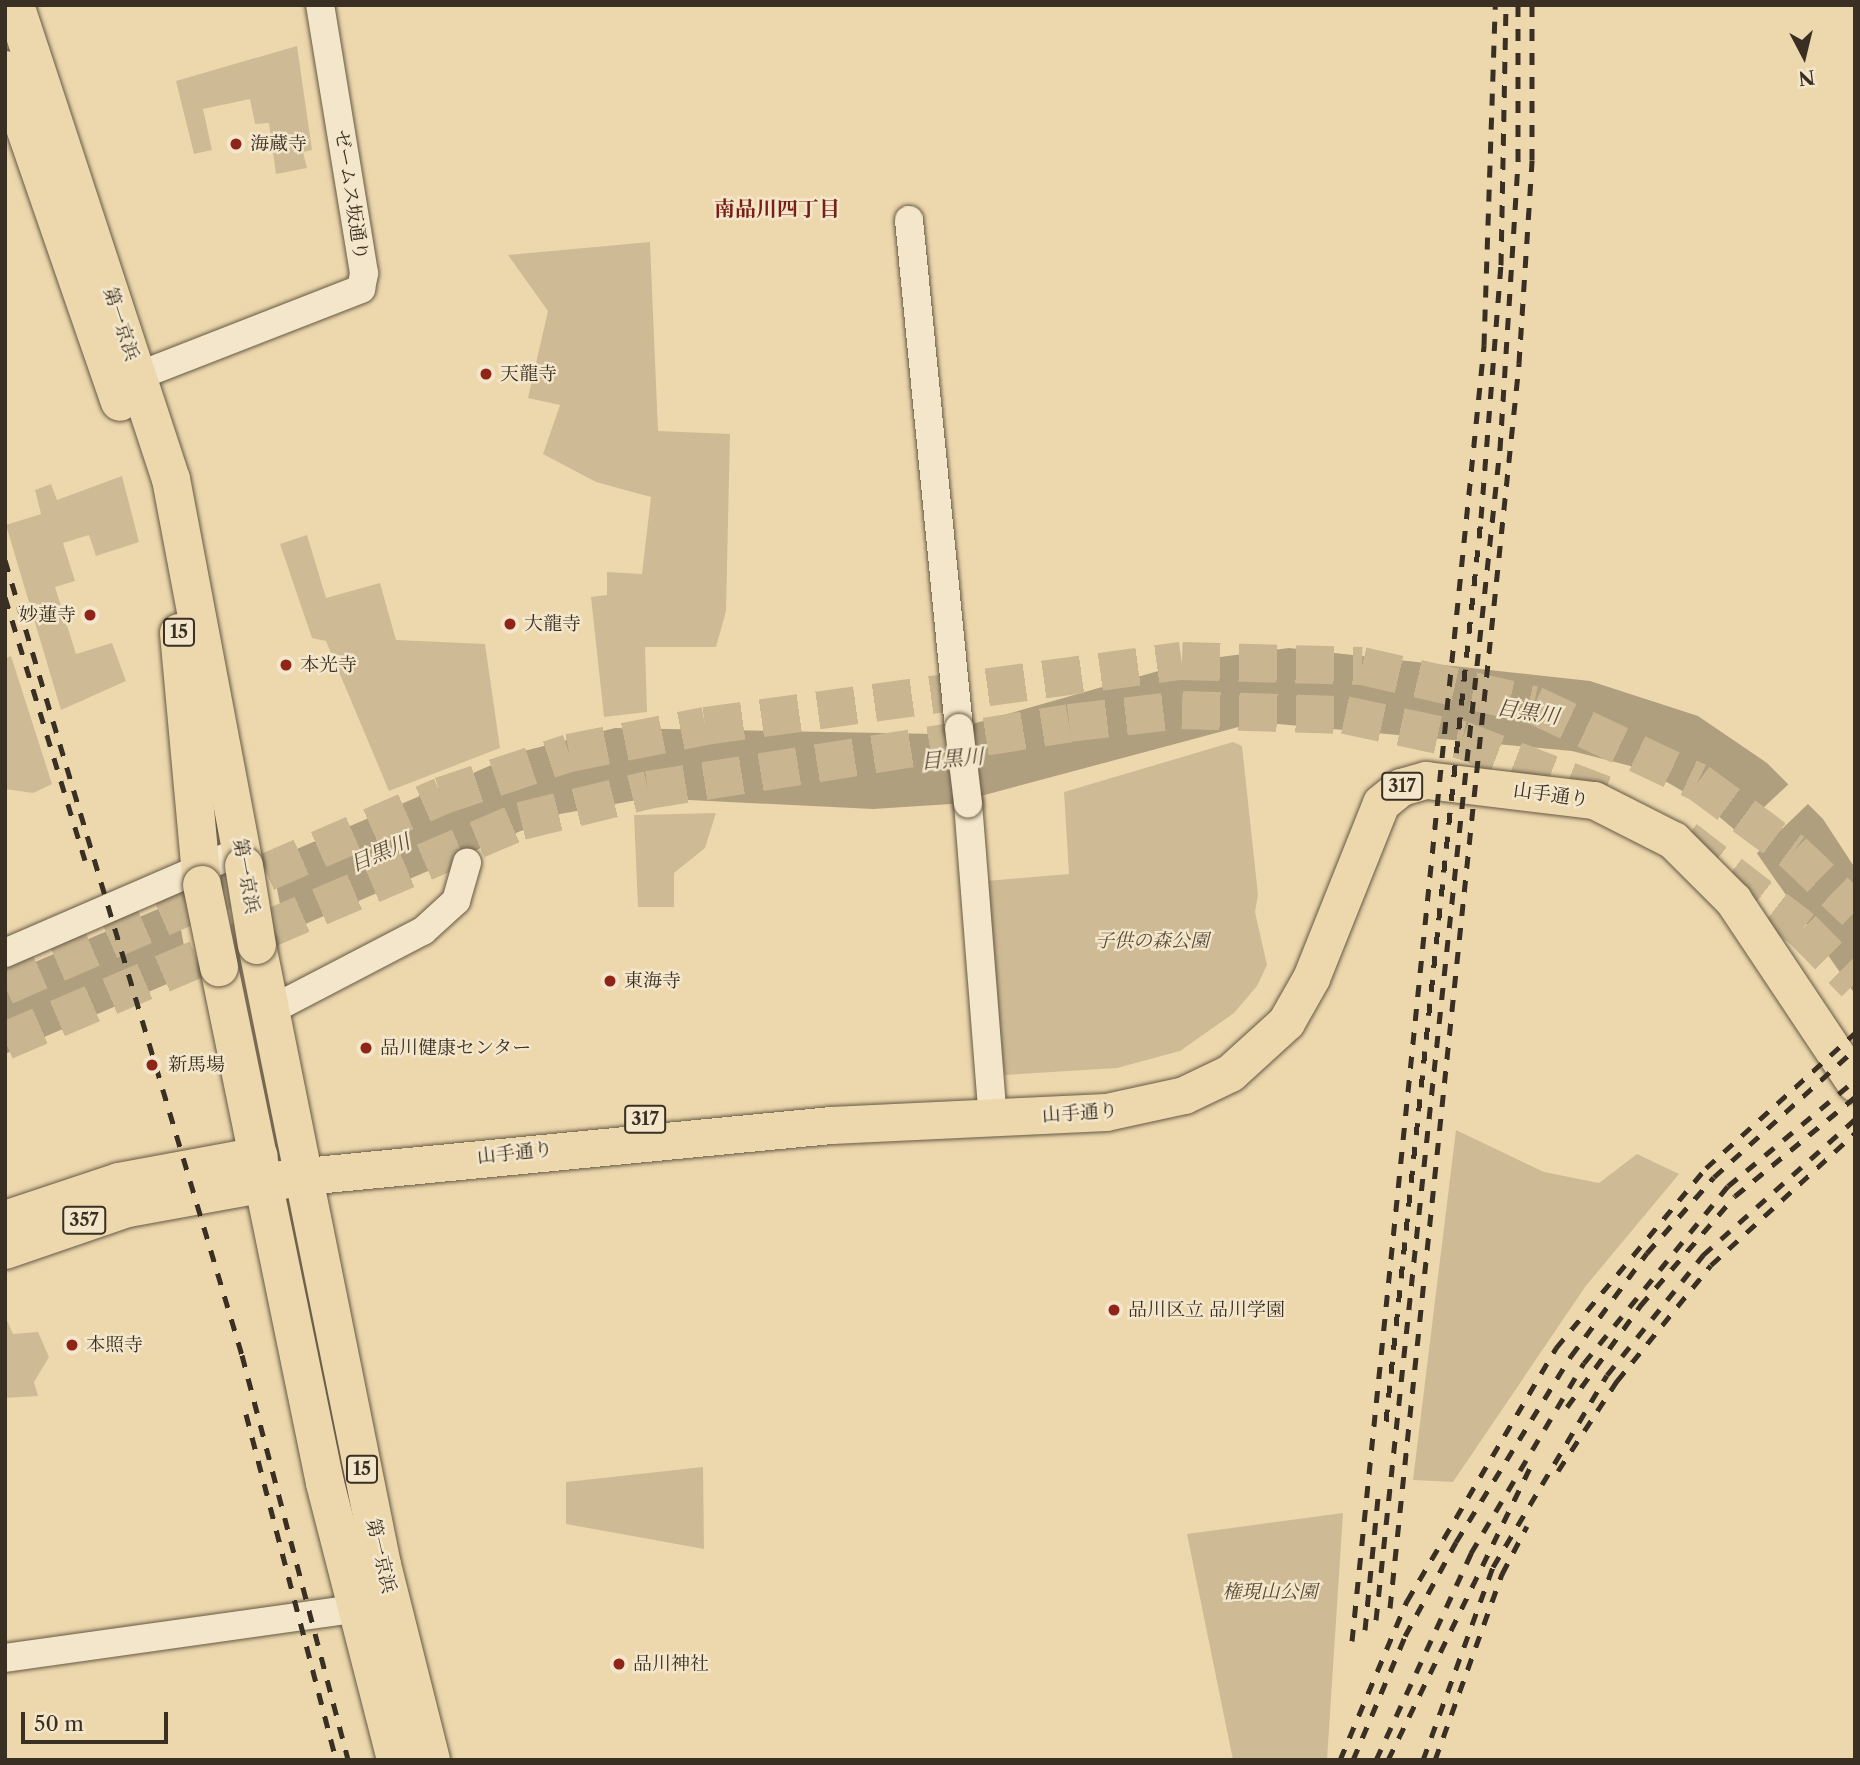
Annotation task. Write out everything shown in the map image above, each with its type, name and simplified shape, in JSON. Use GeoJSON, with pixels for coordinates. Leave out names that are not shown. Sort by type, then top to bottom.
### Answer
{"type":"FeatureCollection","features":[{"type":"Feature","properties":{"kind":"highway","name":"第一京浜"},"geometry":{"type":"LineString","coordinates":[[15,5],[126,381],[174,601],[201,876],[263,1169],[374,1606],[431,1760]]}},
{"type":"Feature","properties":{"kind":"highway","name":"第一京浜"},"geometry":{"type":"LineString","coordinates":[[5,70],[126,381],[190,557],[269,1011],[302,1163],[374,1606],[396,1760]]}},
{"type":"Feature","properties":{"kind":"highway","name":"山手通り"},"geometry":{"type":"LineString","coordinates":[[5,1220],[119,1182],[302,1163]]}},
{"type":"Feature","properties":{"kind":"highway","name":"山手通り"},"geometry":{"type":"LineString","coordinates":[[5,1250],[128,1208],[263,1169]]}},
{"type":"Feature","properties":{"kind":"main road","name":"山手通り"},"geometry":{"type":"LineString","coordinates":[[302,1163],[720,1112],[1133,1088],[1202,1066],[1239,1041],[1283,989],[1364,791],[1388,770],[1426,760],[1599,782],[1687,824],[1748,885],[1855,1045]]}},
{"type":"Feature","properties":{"kind":"main road","name":"山手通り"},"geometry":{"type":"LineString","coordinates":[[302,1163],[817,1126],[1107,1112],[1184,1095],[1230,1073],[1286,1022],[1311,978],[1381,803],[1401,786],[1426,780],[1594,800],[1673,839],[1733,900],[1855,1083]]}},
{"type":"Feature","properties":{"kind":"street","name":"ゼームス坂通り"},"geometry":{"type":"LineString","coordinates":[[126,381],[361,289],[364,273],[320,5]]}},
{"type":"Feature","properties":{"kind":"street"},"geometry":{"type":"LineString","coordinates":[[909,220],[968,803],[991,1098]]}},
{"type":"Feature","properties":{"kind":"street"},"geometry":{"type":"LineString","coordinates":[[5,953],[243,858]]}},
{"type":"Feature","properties":{"kind":"street"},"geometry":{"type":"LineString","coordinates":[[269,1011],[424,931],[456,901],[467,863]]}},
{"type":"Feature","properties":{"kind":"street"},"geometry":{"type":"LineString","coordinates":[[5,1658],[374,1606]]}},
{"type":"Feature","properties":{"kind":"green space"},"geometry":{"type":"Polygon","coordinates":[[[297,46],[312,150],[303,152],[307,168],[276,174],[269,123],[255,124],[250,99],[203,109],[212,150],[194,154],[176,81],[297,46]]]}},
{"type":"Feature","properties":{"kind":"green space"},"geometry":{"type":"Polygon","coordinates":[[[650,242],[658,431],[730,434],[726,611],[716,647],[645,647],[647,712],[604,717],[591,597],[607,595],[607,572],[642,574],[651,497],[596,482],[543,454],[560,405],[528,398],[548,311],[508,255],[650,242]]]}},
{"type":"Feature","properties":{"kind":"green space"},"geometry":{"type":"Polygon","coordinates":[[[122,476],[139,542],[96,556],[89,535],[63,543],[75,581],[55,587],[76,654],[112,643],[126,681],[61,710],[6,525],[41,514],[35,490],[51,484],[57,500],[122,476]]]}},
{"type":"Feature","properties":{"kind":"green space"},"geometry":{"type":"Polygon","coordinates":[[[307,535],[326,598],[380,583],[396,640],[485,644],[500,748],[389,791],[326,641],[312,638],[280,544],[307,535]]]}},
{"type":"Feature","properties":{"kind":"green space"},"geometry":{"type":"Polygon","coordinates":[[[11,656],[52,784],[33,793],[5,789],[5,659],[11,656]]]}},
{"type":"Feature","properties":{"kind":"green space","name":"子供の森公園"},"geometry":{"type":"Polygon","coordinates":[[[1233,742],[1242,746],[1258,895],[1255,912],[1267,965],[1257,986],[1234,1013],[1180,1051],[1117,1068],[1004,1075],[987,881],[1069,874],[1064,792],[1233,742]]]}},
{"type":"Feature","properties":{"kind":"green space"},"geometry":{"type":"Polygon","coordinates":[[[716,813],[705,848],[674,873],[674,907],[638,907],[634,815],[716,813]]]}},
{"type":"Feature","properties":{"kind":"green space"},"geometry":{"type":"Polygon","coordinates":[[[1456,1130],[1544,1172],[1599,1183],[1637,1154],[1679,1174],[1585,1287],[1453,1482],[1413,1480],[1456,1130]]]}},
{"type":"Feature","properties":{"kind":"green space"},"geometry":{"type":"Polygon","coordinates":[[[5,1316],[13,1334],[38,1332],[49,1357],[34,1382],[38,1396],[5,1398],[5,1316]]]}},
{"type":"Feature","properties":{"kind":"green space"},"geometry":{"type":"Polygon","coordinates":[[[703,1467],[704,1549],[566,1524],[566,1482],[703,1467]]]}},
{"type":"Feature","properties":{"kind":"green space","name":"権現山公園"},"geometry":{"type":"Polygon","coordinates":[[[1343,1513],[1327,1760],[1233,1760],[1187,1534],[1343,1513]]]}},
{"type":"Feature","properties":{"kind":"water","name":"目黒川"},"geometry":{"type":"Polygon","coordinates":[[[1289,648],[1590,681],[1698,716],[1767,763],[1823,819],[1855,868],[1855,994],[1749,842],[1703,803],[1646,770],[1572,751],[1257,722],[951,804],[873,809],[648,798],[560,814],[5,1054],[5,975],[524,751],[615,728],[937,734],[1197,660],[1289,648]]]}},
{"type":"Feature","properties":{"kind":"pier"},"geometry":{"type":"Polygon","coordinates":[[[1791,782],[1810,802],[1754,856],[1734,835],[1791,782]]]}},
{"type":"Feature","properties":{"kind":"pier"},"geometry":{"type":"Polygon","coordinates":[[[271,857],[286,936],[190,978],[175,898],[271,857]]]}},
{"type":"Feature","properties":{"kind":"tunnel"},"geometry":{"type":"LineString","coordinates":[[5,986],[441,796],[569,753],[705,726],[1182,661],[1362,666],[1534,705],[1698,782],[1793,852],[1855,911]]}},
{"type":"Feature","properties":{"kind":"tunnel"},"geometry":{"type":"LineString","coordinates":[[5,1041],[521,821],[648,790],[1069,723],[1182,710],[1345,715],[1462,740],[1618,800]]}},
{"type":"Feature","properties":{"kind":"tunnel"},"geometry":{"type":"LineString","coordinates":[[1685,839],[1802,929],[1855,983]]}},
{"type":"Feature","properties":{"kind":"railway"},"geometry":{"type":"LineString","coordinates":[[1352,1641],[1484,345],[1495,5]]}},
{"type":"Feature","properties":{"kind":"railway"},"geometry":{"type":"LineString","coordinates":[[1386,1421],[1481,518],[1501,265],[1506,5]]}},
{"type":"Feature","properties":{"kind":"railway"},"geometry":{"type":"LineString","coordinates":[[1376,1620],[1500,449],[1518,160],[1518,5]]}},
{"type":"Feature","properties":{"kind":"railway"},"geometry":{"type":"LineString","coordinates":[[1390,1608],[1519,363],[1532,160],[1532,5]]}},
{"type":"Feature","properties":{"kind":"railway"},"geometry":{"type":"LineString","coordinates":[[5,560],[242,1355],[348,1760]]}},
{"type":"Feature","properties":{"kind":"railway"},"geometry":{"type":"LineString","coordinates":[[5,597],[85,860]]}},
{"type":"Feature","properties":{"kind":"railway"},"geometry":{"type":"LineString","coordinates":[[1340,1760],[1407,1601],[1556,1348],[1706,1168],[1855,1033]]}},
{"type":"Feature","properties":{"kind":"railway"},"geometry":{"type":"LineString","coordinates":[[1353,1760],[1405,1636],[1456,1542],[1571,1356],[1647,1253],[1714,1177],[1855,1049]]}},
{"type":"Feature","properties":{"kind":"railway"},"geometry":{"type":"LineString","coordinates":[[1376,1760],[1471,1553],[1584,1363],[1728,1186],[1855,1080]]}},
{"type":"Feature","properties":{"kind":"railway"},"geometry":{"type":"LineString","coordinates":[[1567,1407],[1640,1306],[1735,1196],[1855,1097]]}},
{"type":"Feature","properties":{"kind":"railway"},"geometry":{"type":"LineString","coordinates":[[1423,1760],[1493,1567],[1607,1375],[1703,1255],[1855,1119]]}},
{"type":"Feature","properties":{"kind":"railway"},"geometry":{"type":"LineString","coordinates":[[1558,1471],[1617,1381],[1711,1265],[1855,1133]]}},
{"type":"Feature","properties":{"kind":"railway"},"geometry":{"type":"LineString","coordinates":[[246,1414],[336,1760]]}},
{"type":"Feature","properties":{"kind":"railway"},"geometry":{"type":"LineString","coordinates":[[1388,1760],[1532,1464]]}},
{"type":"Feature","properties":{"kind":"railway"},"geometry":{"type":"LineString","coordinates":[[1365,1630],[1379,1487]]}},
{"type":"Feature","properties":{"kind":"railway"},"geometry":{"type":"LineString","coordinates":[[1435,1760],[1502,1574],[1527,1526]]}},
{"type":"Feature","properties":{"kind":"place","name":"海蔵寺"},"geometry":{"type":"Point","coordinates":[236,144]}},
{"type":"Feature","properties":{"kind":"place","name":"天龍寺"},"geometry":{"type":"Point","coordinates":[486,374]}},
{"type":"Feature","properties":{"kind":"place","name":"妙蓮寺"},"geometry":{"type":"Point","coordinates":[90,615]}},
{"type":"Feature","properties":{"kind":"place","name":"大龍寺"},"geometry":{"type":"Point","coordinates":[510,624]}},
{"type":"Feature","properties":{"kind":"place","name":"本光寺"},"geometry":{"type":"Point","coordinates":[286,665]}},
{"type":"Feature","properties":{"kind":"place","name":"東海寺"},"geometry":{"type":"Point","coordinates":[610,981]}},
{"type":"Feature","properties":{"kind":"place","name":"品川健康センター"},"geometry":{"type":"Point","coordinates":[366,1048]}},
{"type":"Feature","properties":{"kind":"place","name":"新馬場"},"geometry":{"type":"Point","coordinates":[152,1065]}},
{"type":"Feature","properties":{"kind":"place","name":"品川区立 品川学園"},"geometry":{"type":"Point","coordinates":[1114,1310]}},
{"type":"Feature","properties":{"kind":"place","name":"本照寺"},"geometry":{"type":"Point","coordinates":[72,1345]}},
{"type":"Feature","properties":{"kind":"place","name":"品川神社"},"geometry":{"type":"Point","coordinates":[619,1664]}},
{"type":"Feature","properties":{"kind":"district","name":"南品川四丁目"},"geometry":{"type":"Point","coordinates":[777,209]}}]}
